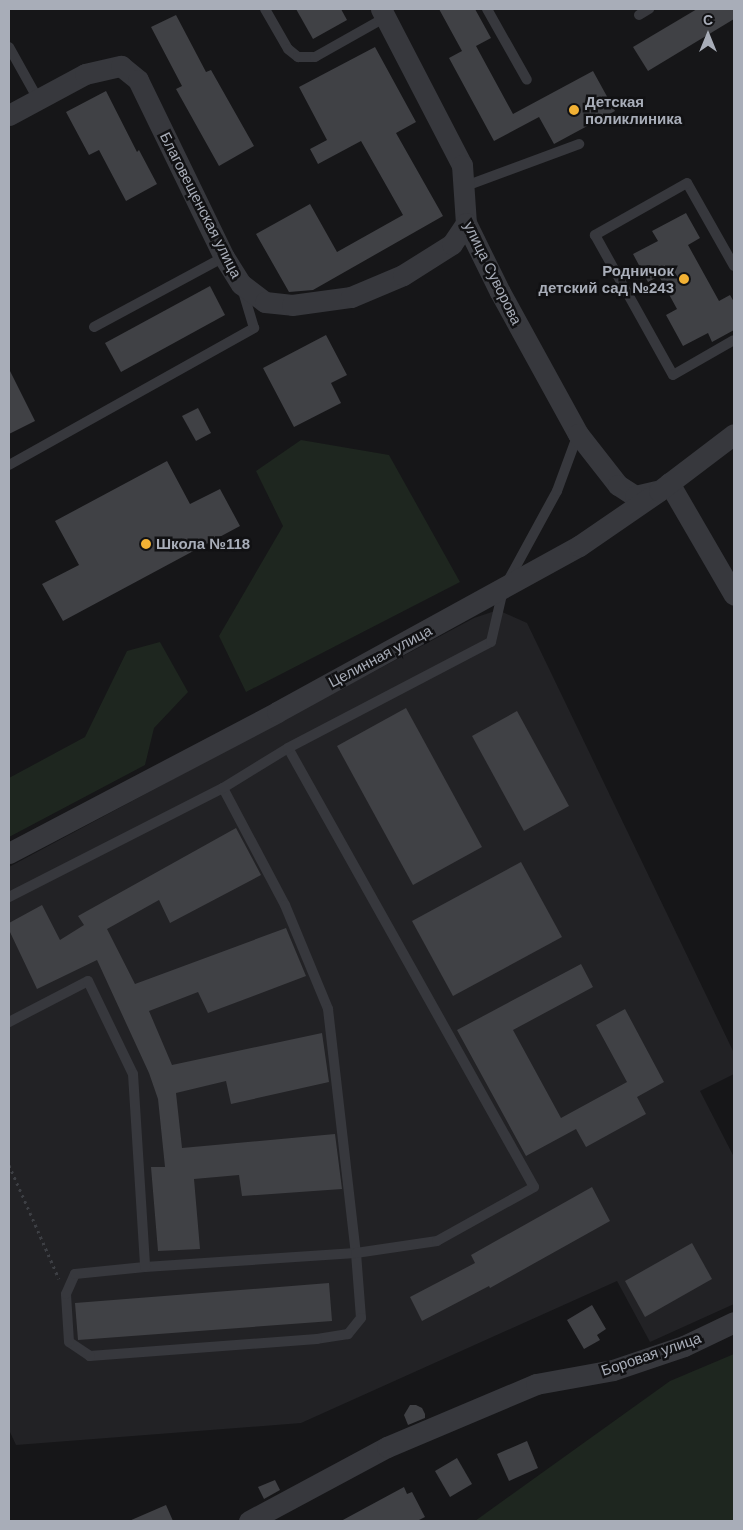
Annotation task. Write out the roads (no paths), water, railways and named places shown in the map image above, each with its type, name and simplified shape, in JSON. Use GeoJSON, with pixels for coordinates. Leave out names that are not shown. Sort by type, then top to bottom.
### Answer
{"type":"FeatureCollection","features":[{"type":"Feature","properties":{"kind":"street","name":"улица Суворова"},"geometry":{"type":"LineString","coordinates":[[384,13],[462,165],[466,223],[500,292],[578,434],[618,485],[635,496],[664,487]]}},
{"type":"Feature","properties":{"kind":"street","name":"Благовещенская улица"},"geometry":{"type":"LineString","coordinates":[[9,115],[85,74],[121,66],[138,80],[224,257],[241,284],[265,302],[292,306],[351,298],[403,275],[452,244],[466,223]]}},
{"type":"Feature","properties":{"kind":"street","name":"Целинная улица"},"geometry":{"type":"LineString","coordinates":[[9,853],[502,590],[579,546],[664,487],[734,434]]}},
{"type":"Feature","properties":{"kind":"street"},"geometry":{"type":"LineString","coordinates":[[664,487],[734,595]]}},
{"type":"Feature","properties":{"kind":"street","name":"Боровая улица"},"geometry":{"type":"LineString","coordinates":[[249,1521],[386,1447],[536,1384],[613,1370],[684,1346],[734,1322]]}},
{"type":"Feature","properties":{"kind":"lane"},"geometry":{"type":"LineString","coordinates":[[265,9],[288,50],[298,57],[315,57],[384,13]]}},
{"type":"Feature","properties":{"kind":"lane"},"geometry":{"type":"LineString","coordinates":[[488,9],[527,80]]}},
{"type":"Feature","properties":{"kind":"lane"},"geometry":{"type":"LineString","coordinates":[[639,15],[649,9]]}},
{"type":"Feature","properties":{"kind":"lane"},"geometry":{"type":"LineString","coordinates":[[9,48],[38,99]]}},
{"type":"Feature","properties":{"kind":"lane"},"geometry":{"type":"LineString","coordinates":[[464,187],[579,144]]}},
{"type":"Feature","properties":{"kind":"lane"},"geometry":{"type":"LineString","coordinates":[[734,266],[687,183],[595,235],[673,375],[734,340]]}},
{"type":"Feature","properties":{"kind":"lane"},"geometry":{"type":"LineString","coordinates":[[94,327],[224,257]]}},
{"type":"Feature","properties":{"kind":"lane"},"geometry":{"type":"LineString","coordinates":[[9,466],[254,328],[241,284]]}},
{"type":"Feature","properties":{"kind":"lane"},"geometry":{"type":"LineString","coordinates":[[9,898],[223,788],[288,748],[491,642],[502,590],[557,491],[578,434]]}},
{"type":"Feature","properties":{"kind":"lane"},"geometry":{"type":"LineString","coordinates":[[223,788],[285,905],[328,1009],[356,1253],[361,1318],[348,1334],[317,1339],[90,1356],[69,1342],[66,1294],[75,1274],[145,1267],[356,1253],[437,1242],[534,1187],[288,748]]}},
{"type":"Feature","properties":{"kind":"lane"},"geometry":{"type":"LineString","coordinates":[[9,1022],[88,981],[133,1074],[145,1267]]}},
{"type":"Feature","properties":{"kind":"place","name":"Детская поликлиника"},"geometry":{"type":"Point","coordinates":[574,110]}},
{"type":"Feature","properties":{"kind":"place","name":"Родничок детский сад №243"},"geometry":{"type":"Point","coordinates":[684,279]}},
{"type":"Feature","properties":{"kind":"place","name":"Школа №118"},"geometry":{"type":"Point","coordinates":[146,544]}}]}
